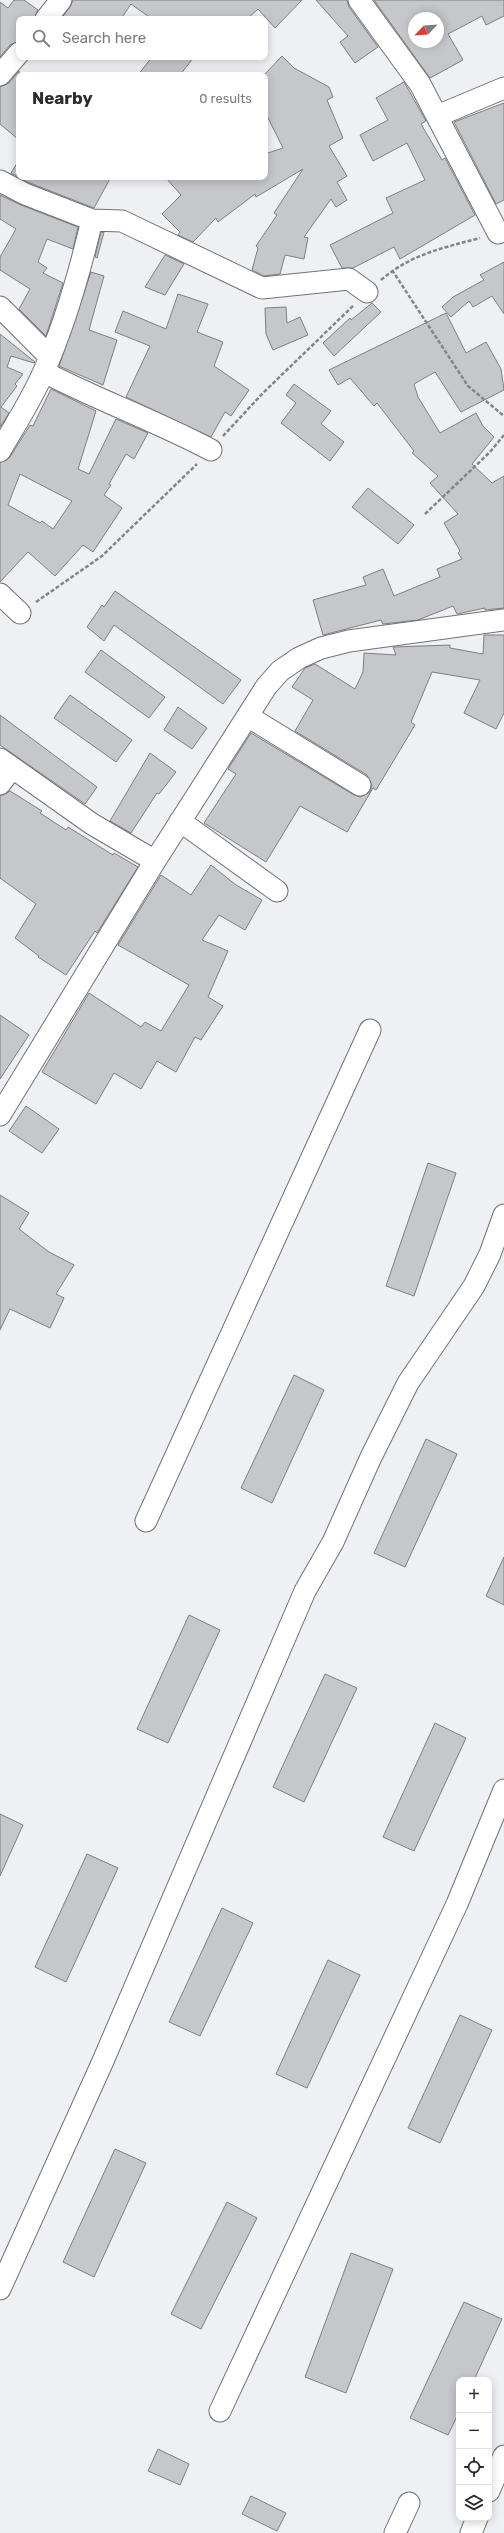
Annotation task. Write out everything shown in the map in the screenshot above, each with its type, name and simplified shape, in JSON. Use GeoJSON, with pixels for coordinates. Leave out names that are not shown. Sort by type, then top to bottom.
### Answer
{"type":"FeatureCollection","features":[{"type":"Feature","properties":{"kind":"street"},"geometry":{"type":"LineString","coordinates":[[48,16],[61,0]]}},
{"type":"Feature","properties":{"kind":"street"},"geometry":{"type":"LineString","coordinates":[[359,0],[420,84],[498,233]]}},
{"type":"Feature","properties":{"kind":"street"},"geometry":{"type":"LineString","coordinates":[[0,75],[16,56]]}},
{"type":"Feature","properties":{"kind":"street"},"geometry":{"type":"LineString","coordinates":[[437,116],[504,88]]}},
{"type":"Feature","properties":{"kind":"street"},"geometry":{"type":"LineString","coordinates":[[0,181],[25,194],[92,220],[122,221],[262,288],[349,279],[367,292]]}},
{"type":"Feature","properties":{"kind":"street"},"geometry":{"type":"LineString","coordinates":[[0,451],[47,364],[76,285],[92,220]]}},
{"type":"Feature","properties":{"kind":"street"},"geometry":{"type":"LineString","coordinates":[[0,307],[47,364],[83,392],[168,428],[211,450]]}},
{"type":"Feature","properties":{"kind":"street"},"geometry":{"type":"LineString","coordinates":[[0,594],[20,613]]}},
{"type":"Feature","properties":{"kind":"street"},"geometry":{"type":"LineString","coordinates":[[0,1114],[154,861],[249,717],[266,687],[280,671],[299,658],[321,648],[349,641],[504,620]]}},
{"type":"Feature","properties":{"kind":"street"},"geometry":{"type":"LineString","coordinates":[[249,717],[360,785]]}},
{"type":"Feature","properties":{"kind":"street"},"geometry":{"type":"LineString","coordinates":[[4,770],[154,861]]}},
{"type":"Feature","properties":{"kind":"street"},"geometry":{"type":"LineString","coordinates":[[180,821],[277,891]]}},
{"type":"Feature","properties":{"kind":"street"},"geometry":{"type":"LineString","coordinates":[[146,1521],[370,1030]]}},
{"type":"Feature","properties":{"kind":"street"},"geometry":{"type":"LineString","coordinates":[[0,2289],[103,2061],[305,1591],[333,1542],[408,1383],[474,1286],[490,1254],[504,1215]]}},
{"type":"Feature","properties":{"kind":"street"},"geometry":{"type":"LineString","coordinates":[[220,2411],[457,1904],[504,1790]]}},
{"type":"Feature","properties":{"kind":"street"},"geometry":{"type":"LineString","coordinates":[[492,2485],[504,2456]]}},
{"type":"Feature","properties":{"kind":"street"},"geometry":{"type":"LineString","coordinates":[[395,2533],[408,2503]]}},
{"type":"Feature","properties":{"kind":"street"},"geometry":{"type":"LineString","coordinates":[[471,2533],[476,2521]]}},
{"type":"Feature","properties":{"kind":"path"},"geometry":{"type":"LineString","coordinates":[[20,613],[102,556],[211,450],[262,393],[367,292],[392,270],[422,253],[498,233]]}},
{"type":"Feature","properties":{"kind":"path"},"geometry":{"type":"LineString","coordinates":[[392,270],[468,386],[504,416]]}},
{"type":"Feature","properties":{"kind":"path"},"geometry":{"type":"LineString","coordinates":[[425,514],[485,457],[504,435]]}},
{"type":"Feature","properties":{"kind":"building"},"geometry":{"type":"Polygon","coordinates":[[[14,0],[24,0],[38,10],[35,16],[16,16],[16,42],[10,45],[0,57],[0,2],[8,8],[14,0]]]}},
{"type":"Feature","properties":{"kind":"building"},"geometry":{"type":"Polygon","coordinates":[[[73,0],[302,0],[275,28],[268,20],[268,16],[264,16],[258,9],[250,16],[148,16],[131,4],[123,16],[63,16],[73,0]]]}},
{"type":"Feature","properties":{"kind":"building"},"geometry":{"type":"Polygon","coordinates":[[[316,0],[347,0],[349,7],[378,47],[355,63],[340,42],[348,36],[316,0]]]}},
{"type":"Feature","properties":{"kind":"building"},"geometry":{"type":"Polygon","coordinates":[[[374,0],[504,0],[504,16],[486,25],[482,16],[448,34],[463,60],[430,78],[408,48],[444,48],[444,12],[408,12],[408,47],[374,0]]]}},
{"type":"Feature","properties":{"kind":"building"},"geometry":{"type":"Polygon","coordinates":[[[282,56],[294,68],[329,87],[333,97],[327,100],[343,138],[329,146],[347,176],[337,182],[347,200],[336,207],[331,199],[304,237],[308,238],[304,259],[285,255],[280,274],[264,276],[252,270],[258,248],[256,246],[277,215],[274,213],[303,169],[256,197],[255,194],[218,222],[216,218],[193,242],[178,235],[180,232],[162,214],[181,195],[168,180],[268,180],[268,153],[283,148],[268,118],[267,72],[282,56]]]}},
{"type":"Feature","properties":{"kind":"building"},"geometry":{"type":"Polygon","coordinates":[[[150,60],[192,60],[182,72],[140,72],[150,60]]]}},
{"type":"Feature","properties":{"kind":"building"},"geometry":{"type":"Polygon","coordinates":[[[16,75],[16,137],[0,124],[0,87],[9,83],[16,75]]]}},
{"type":"Feature","properties":{"kind":"building"},"geometry":{"type":"Polygon","coordinates":[[[404,82],[426,121],[421,124],[442,160],[445,158],[475,215],[400,259],[394,247],[353,268],[342,268],[330,245],[393,213],[386,198],[425,180],[407,143],[373,161],[360,135],[388,120],[376,98],[404,82]]]}},
{"type":"Feature","properties":{"kind":"building"},"geometry":{"type":"Polygon","coordinates":[[[504,103],[504,200],[496,204],[454,122],[504,103]]]}},
{"type":"Feature","properties":{"kind":"building"},"geometry":{"type":"Polygon","coordinates":[[[16,165],[16,176],[11,173],[16,165]]]}},
{"type":"Feature","properties":{"kind":"building"},"geometry":{"type":"Polygon","coordinates":[[[24,180],[109,180],[94,208],[24,180]]]}},
{"type":"Feature","properties":{"kind":"building"},"geometry":{"type":"Polygon","coordinates":[[[0,195],[21,205],[78,227],[73,249],[47,239],[38,262],[47,268],[43,273],[63,283],[46,336],[19,309],[30,289],[0,270],[0,257],[16,229],[0,219],[0,195]]]}},
{"type":"Feature","properties":{"kind":"building"},"geometry":{"type":"Polygon","coordinates":[[[101,232],[104,232],[97,258],[95,257],[101,232]]]}},
{"type":"Feature","properties":{"kind":"building"},"geometry":{"type":"Polygon","coordinates":[[[165,255],[184,264],[165,295],[145,287],[165,255]]]}},
{"type":"Feature","properties":{"kind":"building"},"geometry":{"type":"Polygon","coordinates":[[[504,262],[504,314],[492,296],[473,307],[469,301],[451,317],[442,307],[453,297],[484,280],[480,275],[504,262]]]}},
{"type":"Feature","properties":{"kind":"building"},"geometry":{"type":"Polygon","coordinates":[[[91,272],[104,276],[89,330],[117,340],[103,385],[59,366],[91,272]]]}},
{"type":"Feature","properties":{"kind":"building"},"geometry":{"type":"Polygon","coordinates":[[[178,294],[208,304],[197,332],[223,342],[214,366],[249,390],[231,416],[225,412],[211,437],[126,397],[150,346],[115,332],[123,311],[166,329],[178,294]]]}},
{"type":"Feature","properties":{"kind":"building"},"geometry":{"type":"Polygon","coordinates":[[[372,303],[381,312],[334,356],[323,343],[350,318],[351,320],[372,303]]]}},
{"type":"Feature","properties":{"kind":"building"},"geometry":{"type":"Polygon","coordinates":[[[286,307],[287,323],[300,317],[308,335],[273,350],[266,334],[265,308],[286,307]]]}},
{"type":"Feature","properties":{"kind":"building"},"geometry":{"type":"Polygon","coordinates":[[[446,313],[466,353],[486,342],[501,369],[504,390],[461,412],[435,372],[414,384],[418,397],[440,433],[476,413],[483,426],[494,437],[472,464],[492,483],[504,476],[504,608],[485,610],[485,608],[457,614],[453,606],[418,620],[383,624],[381,620],[323,635],[313,600],[366,585],[363,577],[383,569],[394,596],[440,577],[437,569],[462,559],[458,553],[460,551],[444,523],[458,514],[430,483],[438,476],[412,453],[414,451],[377,403],[374,406],[350,378],[338,385],[329,370],[446,313]]]}},
{"type":"Feature","properties":{"kind":"building"},"geometry":{"type":"Polygon","coordinates":[[[0,334],[35,362],[34,363],[11,356],[7,367],[23,374],[15,384],[17,386],[1,407],[9,413],[0,427],[0,334]]]}},
{"type":"Feature","properties":{"kind":"building"},"geometry":{"type":"Polygon","coordinates":[[[294,384],[331,411],[321,424],[344,442],[330,461],[281,423],[296,403],[286,395],[294,384]]]}},
{"type":"Feature","properties":{"kind":"building"},"geometry":{"type":"Polygon","coordinates":[[[51,389],[96,411],[78,469],[89,474],[116,419],[148,433],[134,459],[126,454],[109,484],[111,485],[104,495],[122,508],[93,552],[83,545],[55,576],[28,552],[0,582],[0,463],[10,457],[30,425],[33,426],[51,389]],[[20,474],[8,505],[40,523],[42,521],[53,529],[72,501],[20,474]]]}},
{"type":"Feature","properties":{"kind":"building"},"geometry":{"type":"Polygon","coordinates":[[[368,488],[414,525],[398,544],[352,507],[368,488]]]}},
{"type":"Feature","properties":{"kind":"building"},"geometry":{"type":"Polygon","coordinates":[[[115,591],[241,680],[223,704],[114,625],[104,641],[87,627],[102,605],[104,607],[115,591]]]}},
{"type":"Feature","properties":{"kind":"building"},"geometry":{"type":"Polygon","coordinates":[[[484,635],[504,635],[504,713],[496,729],[464,713],[480,680],[432,672],[411,722],[415,725],[376,790],[373,788],[347,832],[300,806],[266,862],[204,823],[236,774],[228,769],[251,733],[354,795],[360,797],[370,792],[372,785],[367,775],[295,731],[313,700],[292,687],[305,668],[315,664],[355,689],[363,672],[364,653],[396,655],[393,647],[450,645],[450,648],[483,654],[484,635]]]}},
{"type":"Feature","properties":{"kind":"building"},"geometry":{"type":"Polygon","coordinates":[[[101,650],[165,697],[149,718],[85,672],[101,650]]]}},
{"type":"Feature","properties":{"kind":"building"},"geometry":{"type":"Polygon","coordinates":[[[70,695],[132,740],[116,762],[54,718],[70,695]]]}},
{"type":"Feature","properties":{"kind":"building"},"geometry":{"type":"Polygon","coordinates":[[[178,707],[207,728],[192,749],[164,730],[178,707]]]}},
{"type":"Feature","properties":{"kind":"building"},"geometry":{"type":"Polygon","coordinates":[[[0,715],[97,787],[85,804],[0,745],[0,715]]]}},
{"type":"Feature","properties":{"kind":"building"},"geometry":{"type":"Polygon","coordinates":[[[150,753],[176,772],[159,794],[157,793],[131,833],[110,821],[150,753]]]}},
{"type":"Feature","properties":{"kind":"building"},"geometry":{"type":"Polygon","coordinates":[[[10,791],[42,811],[40,813],[66,830],[68,827],[113,855],[114,853],[138,867],[97,933],[95,931],[66,975],[38,957],[39,956],[15,938],[36,904],[0,878],[0,796],[10,791]]]}},
{"type":"Feature","properties":{"kind":"building"},"geometry":{"type":"Polygon","coordinates":[[[211,865],[236,885],[262,900],[245,930],[219,915],[202,940],[228,951],[208,997],[223,1006],[201,1040],[195,1037],[176,1072],[157,1061],[141,1089],[114,1073],[96,1104],[42,1072],[89,993],[141,1027],[145,1022],[161,1031],[189,985],[118,945],[161,875],[191,895],[211,865]]]}},
{"type":"Feature","properties":{"kind":"building"},"geometry":{"type":"Polygon","coordinates":[[[0,1015],[29,1035],[0,1079],[0,1015]]]}},
{"type":"Feature","properties":{"kind":"building"},"geometry":{"type":"Polygon","coordinates":[[[26,1106],[59,1129],[42,1153],[9,1131],[26,1106]]]}},
{"type":"Feature","properties":{"kind":"building"},"geometry":{"type":"Polygon","coordinates":[[[428,1163],[456,1173],[414,1296],[386,1286],[428,1163]]]}},
{"type":"Feature","properties":{"kind":"building"},"geometry":{"type":"Polygon","coordinates":[[[0,1195],[29,1213],[19,1229],[49,1252],[74,1265],[56,1294],[64,1298],[50,1328],[10,1309],[0,1330],[0,1195]]]}},
{"type":"Feature","properties":{"kind":"building"},"geometry":{"type":"Polygon","coordinates":[[[294,1375],[324,1390],[272,1503],[241,1488],[294,1375]]]}},
{"type":"Feature","properties":{"kind":"building"},"geometry":{"type":"Polygon","coordinates":[[[426,1439],[457,1454],[405,1567],[374,1553],[426,1439]]]}},
{"type":"Feature","properties":{"kind":"building"},"geometry":{"type":"Polygon","coordinates":[[[504,1557],[504,1605],[486,1596],[504,1557]]]}},
{"type":"Feature","properties":{"kind":"building"},"geometry":{"type":"Polygon","coordinates":[[[189,1615],[220,1630],[168,1743],[137,1729],[189,1615]]]}},
{"type":"Feature","properties":{"kind":"building"},"geometry":{"type":"Polygon","coordinates":[[[325,1674],[357,1688],[304,1802],[273,1787],[325,1674]]]}},
{"type":"Feature","properties":{"kind":"building"},"geometry":{"type":"Polygon","coordinates":[[[435,1723],[466,1738],[414,1851],[383,1837],[435,1723]]]}},
{"type":"Feature","properties":{"kind":"building"},"geometry":{"type":"Polygon","coordinates":[[[0,1814],[23,1825],[0,1876],[0,1814]]]}},
{"type":"Feature","properties":{"kind":"building"},"geometry":{"type":"Polygon","coordinates":[[[87,1854],[118,1868],[66,1982],[35,1967],[87,1854]]]}},
{"type":"Feature","properties":{"kind":"building"},"geometry":{"type":"Polygon","coordinates":[[[222,1908],[253,1923],[200,2036],[169,2022],[222,1908]]]}},
{"type":"Feature","properties":{"kind":"building"},"geometry":{"type":"Polygon","coordinates":[[[328,1960],[360,1975],[307,2088],[276,2074],[328,1960]]]}},
{"type":"Feature","properties":{"kind":"building"},"geometry":{"type":"Polygon","coordinates":[[[460,2015],[492,2030],[440,2143],[408,2128],[460,2015]]]}},
{"type":"Feature","properties":{"kind":"building"},"geometry":{"type":"Polygon","coordinates":[[[115,2149],[146,2163],[94,2277],[63,2262],[115,2149]]]}},
{"type":"Feature","properties":{"kind":"building"},"geometry":{"type":"Polygon","coordinates":[[[227,2202],[257,2218],[201,2329],[171,2314],[227,2202]]]}},
{"type":"Feature","properties":{"kind":"building"},"geometry":{"type":"Polygon","coordinates":[[[351,2253],[393,2269],[346,2393],[305,2377],[351,2253]]]}},
{"type":"Feature","properties":{"kind":"building"},"geometry":{"type":"Polygon","coordinates":[[[464,2302],[502,2319],[475,2377],[456,2377],[456,2418],[448,2435],[410,2418],[464,2302]]]}},
{"type":"Feature","properties":{"kind":"building"},"geometry":{"type":"Polygon","coordinates":[[[158,2449],[189,2464],[180,2485],[148,2471],[158,2449]]]}},
{"type":"Feature","properties":{"kind":"building"},"geometry":{"type":"Polygon","coordinates":[[[251,2496],[286,2513],[277,2531],[242,2514],[251,2496]]]}}]}
